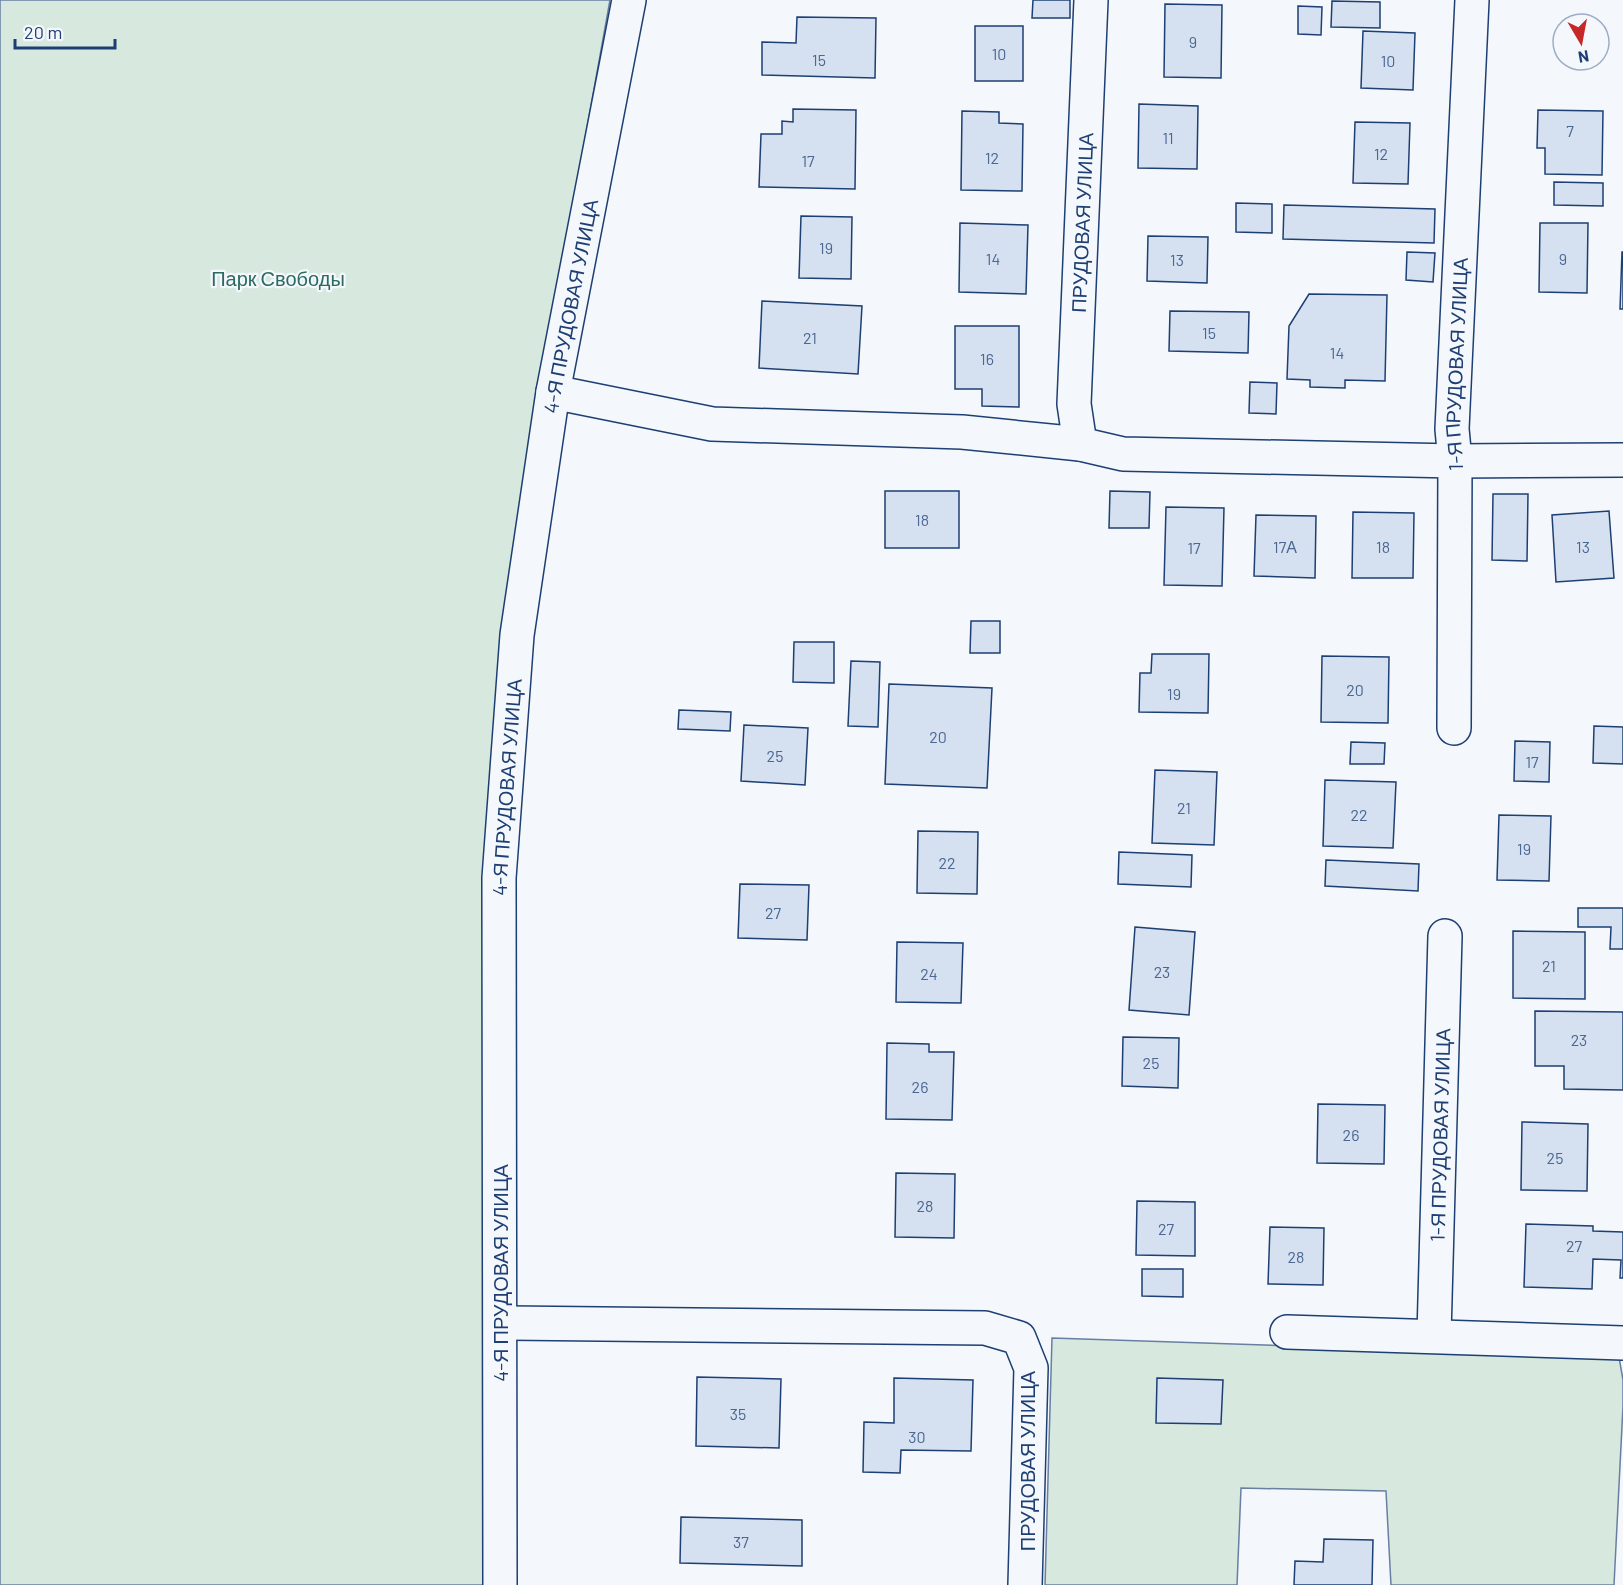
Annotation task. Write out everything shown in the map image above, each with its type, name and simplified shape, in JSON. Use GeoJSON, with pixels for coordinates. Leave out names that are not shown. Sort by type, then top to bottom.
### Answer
{"type":"FeatureCollection","features":[{"type":"Feature","properties":{"kind":"street","name":"4-Я ПРУДОВАЯ УЛИЦА"},"geometry":{"type":"LineString","coordinates":[[500,1585],[499,878],[517,635],[553,392],[629,0]]}},
{"type":"Feature","properties":{"kind":"street","name":"ПРУДОВАЯ УЛИЦА"},"geometry":{"type":"LineString","coordinates":[[1080,444],[1074,404],[1091,0]]}},
{"type":"Feature","properties":{"kind":"street","name":"1-Я ПРУДОВАЯ УЛИЦА"},"geometry":{"type":"LineString","coordinates":[[1454,728],[1455,461],[1453,417],[1472,0]]}},
{"type":"Feature","properties":{"kind":"street"},"geometry":{"type":"LineString","coordinates":[[553,392],[712,424],[962,432],[1080,444],[1123,454],[1455,461],[1623,460]]}},
{"type":"Feature","properties":{"kind":"street","name":"1-Я ПРУДОВАЯ УЛИЦА"},"geometry":{"type":"LineString","coordinates":[[1434,1335],[1445,936]]}},
{"type":"Feature","properties":{"kind":"street","name":"ПРУДОВАЯ УЛИЦА"},"geometry":{"type":"LineString","coordinates":[[501,1323],[986,1328],[1019,1338],[1030,1368],[1026,1585]]}},
{"type":"Feature","properties":{"kind":"street"},"geometry":{"type":"LineString","coordinates":[[1287,1332],[1434,1335],[1623,1343]]}},
{"type":"Feature","properties":{"kind":"green space","name":"Парк Свободы"},"geometry":{"type":"Polygon","coordinates":[[[0,0],[610,0],[539,395],[506,637],[487,1585],[0,1585],[0,0]]]}},
{"type":"Feature","properties":{"kind":"green space"},"geometry":{"type":"Polygon","coordinates":[[[1052,1338],[1619,1357],[1623,1380],[1623,1406],[1614,1585],[1391,1585],[1386,1491],[1241,1488],[1237,1585],[1045,1585],[1052,1338]]]}},
{"type":"Feature","properties":{"kind":"building"},"geometry":{"type":"Polygon","coordinates":[[[1033,0],[1070,0],[1070,18],[1032,18],[1033,0]]]}},
{"type":"Feature","properties":{"kind":"building"},"geometry":{"type":"Polygon","coordinates":[[[1332,1],[1380,2],[1380,28],[1331,27],[1332,1]]]}},
{"type":"Feature","properties":{"kind":"building"},"geometry":{"type":"Polygon","coordinates":[[[1165,4],[1222,5],[1221,78],[1164,77],[1165,4]]]}},
{"type":"Feature","properties":{"kind":"building"},"geometry":{"type":"Polygon","coordinates":[[[1298,6],[1322,7],[1321,35],[1298,34],[1298,6]]]}},
{"type":"Feature","properties":{"kind":"building"},"geometry":{"type":"Polygon","coordinates":[[[797,17],[876,18],[875,78],[762,75],[762,42],[796,43],[797,17]]]}},
{"type":"Feature","properties":{"kind":"building"},"geometry":{"type":"Polygon","coordinates":[[[975,26],[1023,26],[1023,81],[975,81],[975,26]]]}},
{"type":"Feature","properties":{"kind":"building"},"geometry":{"type":"Polygon","coordinates":[[[1363,31],[1415,33],[1413,90],[1361,88],[1363,31]]]}},
{"type":"Feature","properties":{"kind":"building"},"geometry":{"type":"Polygon","coordinates":[[[1139,104],[1198,106],[1197,169],[1138,168],[1139,104]]]}},
{"type":"Feature","properties":{"kind":"building"},"geometry":{"type":"Polygon","coordinates":[[[793,109],[856,110],[855,189],[759,187],[761,134],[782,134],[782,121],[793,122],[793,109]]]}},
{"type":"Feature","properties":{"kind":"building"},"geometry":{"type":"Polygon","coordinates":[[[1538,110],[1603,111],[1602,175],[1545,174],[1545,148],[1537,148],[1538,110]]]}},
{"type":"Feature","properties":{"kind":"building"},"geometry":{"type":"Polygon","coordinates":[[[962,111],[999,112],[999,123],[1023,124],[1022,191],[961,190],[962,111]]]}},
{"type":"Feature","properties":{"kind":"building"},"geometry":{"type":"Polygon","coordinates":[[[1355,122],[1410,123],[1408,184],[1353,183],[1355,122]]]}},
{"type":"Feature","properties":{"kind":"building"},"geometry":{"type":"Polygon","coordinates":[[[1554,182],[1603,183],[1603,206],[1554,205],[1554,182]]]}},
{"type":"Feature","properties":{"kind":"building"},"geometry":{"type":"Polygon","coordinates":[[[1236,203],[1272,204],[1272,233],[1236,232],[1236,203]]]}},
{"type":"Feature","properties":{"kind":"building"},"geometry":{"type":"Polygon","coordinates":[[[1284,205],[1435,209],[1434,243],[1283,239],[1284,205]]]}},
{"type":"Feature","properties":{"kind":"building"},"geometry":{"type":"Polygon","coordinates":[[[801,216],[852,217],[851,279],[799,278],[801,216]]]}},
{"type":"Feature","properties":{"kind":"building"},"geometry":{"type":"Polygon","coordinates":[[[960,223],[1028,225],[1026,294],[959,292],[960,223]]]}},
{"type":"Feature","properties":{"kind":"building"},"geometry":{"type":"Polygon","coordinates":[[[1540,223],[1588,223],[1587,293],[1539,292],[1540,223]]]}},
{"type":"Feature","properties":{"kind":"building"},"geometry":{"type":"Polygon","coordinates":[[[1148,236],[1208,237],[1207,283],[1147,281],[1148,236]]]}},
{"type":"Feature","properties":{"kind":"building"},"geometry":{"type":"Polygon","coordinates":[[[1407,252],[1435,253],[1433,282],[1406,280],[1407,252]]]}},
{"type":"Feature","properties":{"kind":"building"},"geometry":{"type":"Polygon","coordinates":[[[1622,252],[1623,309],[1620,309],[1622,252]]]}},
{"type":"Feature","properties":{"kind":"building"},"geometry":{"type":"Polygon","coordinates":[[[1309,294],[1387,295],[1385,381],[1345,380],[1345,388],[1310,387],[1310,380],[1287,379],[1289,326],[1309,294]]]}},
{"type":"Feature","properties":{"kind":"building"},"geometry":{"type":"Polygon","coordinates":[[[762,301],[862,306],[858,374],[759,368],[762,301]]]}},
{"type":"Feature","properties":{"kind":"building"},"geometry":{"type":"Polygon","coordinates":[[[1170,311],[1249,312],[1248,353],[1169,351],[1170,311]]]}},
{"type":"Feature","properties":{"kind":"building"},"geometry":{"type":"Polygon","coordinates":[[[955,326],[1019,326],[1019,407],[982,406],[982,389],[955,389],[955,326]]]}},
{"type":"Feature","properties":{"kind":"building"},"geometry":{"type":"Polygon","coordinates":[[[1250,382],[1277,383],[1276,414],[1249,413],[1250,382]]]}},
{"type":"Feature","properties":{"kind":"building"},"geometry":{"type":"Polygon","coordinates":[[[885,491],[959,491],[959,548],[885,548],[885,491]]]}},
{"type":"Feature","properties":{"kind":"building"},"geometry":{"type":"Polygon","coordinates":[[[1110,491],[1150,492],[1149,528],[1109,528],[1110,491]]]}},
{"type":"Feature","properties":{"kind":"building"},"geometry":{"type":"Polygon","coordinates":[[[1493,494],[1528,494],[1527,561],[1492,560],[1493,494]]]}},
{"type":"Feature","properties":{"kind":"building"},"geometry":{"type":"Polygon","coordinates":[[[1166,507],[1224,508],[1222,586],[1164,585],[1166,507]]]}},
{"type":"Feature","properties":{"kind":"building"},"geometry":{"type":"Polygon","coordinates":[[[1609,511],[1614,578],[1556,582],[1552,515],[1609,511]]]}},
{"type":"Feature","properties":{"kind":"building"},"geometry":{"type":"Polygon","coordinates":[[[1353,512],[1414,513],[1413,578],[1352,578],[1353,512]]]}},
{"type":"Feature","properties":{"kind":"building"},"geometry":{"type":"Polygon","coordinates":[[[1256,515],[1316,516],[1315,578],[1254,576],[1256,515]]]}},
{"type":"Feature","properties":{"kind":"building"},"geometry":{"type":"Polygon","coordinates":[[[971,621],[1000,621],[1000,653],[970,653],[971,621]]]}},
{"type":"Feature","properties":{"kind":"building"},"geometry":{"type":"Polygon","coordinates":[[[794,642],[834,642],[834,683],[793,682],[794,642]]]}},
{"type":"Feature","properties":{"kind":"building"},"geometry":{"type":"Polygon","coordinates":[[[1152,654],[1209,654],[1208,713],[1139,712],[1140,673],[1151,673],[1152,654]]]}},
{"type":"Feature","properties":{"kind":"building"},"geometry":{"type":"Polygon","coordinates":[[[1322,656],[1389,657],[1388,723],[1321,722],[1322,656]]]}},
{"type":"Feature","properties":{"kind":"building"},"geometry":{"type":"Polygon","coordinates":[[[851,661],[880,662],[878,727],[848,726],[851,661]]]}},
{"type":"Feature","properties":{"kind":"building"},"geometry":{"type":"Polygon","coordinates":[[[889,684],[992,688],[987,788],[885,784],[889,684]]]}},
{"type":"Feature","properties":{"kind":"building"},"geometry":{"type":"Polygon","coordinates":[[[679,710],[731,712],[730,731],[678,729],[679,710]]]}},
{"type":"Feature","properties":{"kind":"building"},"geometry":{"type":"Polygon","coordinates":[[[744,725],[808,728],[805,785],[741,781],[744,725]]]}},
{"type":"Feature","properties":{"kind":"building"},"geometry":{"type":"Polygon","coordinates":[[[1594,726],[1623,727],[1623,764],[1593,763],[1594,726]]]}},
{"type":"Feature","properties":{"kind":"building"},"geometry":{"type":"Polygon","coordinates":[[[1515,741],[1550,742],[1549,782],[1514,781],[1515,741]]]}},
{"type":"Feature","properties":{"kind":"building"},"geometry":{"type":"Polygon","coordinates":[[[1351,742],[1385,743],[1384,764],[1350,764],[1351,742]]]}},
{"type":"Feature","properties":{"kind":"building"},"geometry":{"type":"Polygon","coordinates":[[[1155,770],[1217,772],[1214,845],[1152,843],[1155,770]]]}},
{"type":"Feature","properties":{"kind":"building"},"geometry":{"type":"Polygon","coordinates":[[[1325,780],[1396,782],[1393,848],[1323,846],[1325,780]]]}},
{"type":"Feature","properties":{"kind":"building"},"geometry":{"type":"Polygon","coordinates":[[[1499,815],[1551,816],[1549,881],[1497,880],[1499,815]]]}},
{"type":"Feature","properties":{"kind":"building"},"geometry":{"type":"Polygon","coordinates":[[[918,831],[978,832],[977,894],[917,893],[918,831]]]}},
{"type":"Feature","properties":{"kind":"building"},"geometry":{"type":"Polygon","coordinates":[[[1119,852],[1192,855],[1191,887],[1118,884],[1119,852]]]}},
{"type":"Feature","properties":{"kind":"building"},"geometry":{"type":"Polygon","coordinates":[[[1326,860],[1419,864],[1418,891],[1325,886],[1326,860]]]}},
{"type":"Feature","properties":{"kind":"building"},"geometry":{"type":"Polygon","coordinates":[[[740,884],[809,885],[807,940],[738,938],[740,884]]]}},
{"type":"Feature","properties":{"kind":"building"},"geometry":{"type":"Polygon","coordinates":[[[1578,908],[1623,908],[1623,949],[1610,949],[1611,927],[1578,927],[1578,908]]]}},
{"type":"Feature","properties":{"kind":"building"},"geometry":{"type":"Polygon","coordinates":[[[1135,927],[1195,932],[1189,1015],[1129,1010],[1135,927]]]}},
{"type":"Feature","properties":{"kind":"building"},"geometry":{"type":"Polygon","coordinates":[[[1513,931],[1585,932],[1585,999],[1513,998],[1513,931]]]}},
{"type":"Feature","properties":{"kind":"building"},"geometry":{"type":"Polygon","coordinates":[[[897,942],[963,943],[961,1003],[896,1002],[897,942]]]}},
{"type":"Feature","properties":{"kind":"building"},"geometry":{"type":"Polygon","coordinates":[[[1535,1011],[1623,1012],[1623,1090],[1564,1089],[1564,1066],[1535,1066],[1535,1011]]]}},
{"type":"Feature","properties":{"kind":"building"},"geometry":{"type":"Polygon","coordinates":[[[1123,1037],[1179,1038],[1178,1088],[1122,1086],[1123,1037]]]}},
{"type":"Feature","properties":{"kind":"building"},"geometry":{"type":"Polygon","coordinates":[[[887,1043],[929,1044],[929,1052],[954,1052],[952,1120],[886,1119],[887,1043]]]}},
{"type":"Feature","properties":{"kind":"building"},"geometry":{"type":"Polygon","coordinates":[[[1318,1104],[1385,1105],[1384,1164],[1317,1163],[1318,1104]]]}},
{"type":"Feature","properties":{"kind":"building"},"geometry":{"type":"Polygon","coordinates":[[[1522,1122],[1588,1124],[1587,1191],[1521,1190],[1522,1122]]]}},
{"type":"Feature","properties":{"kind":"building"},"geometry":{"type":"Polygon","coordinates":[[[896,1173],[955,1174],[954,1238],[895,1237],[896,1173]]]}},
{"type":"Feature","properties":{"kind":"building"},"geometry":{"type":"Polygon","coordinates":[[[1137,1201],[1195,1202],[1195,1256],[1136,1255],[1137,1201]]]}},
{"type":"Feature","properties":{"kind":"building"},"geometry":{"type":"Polygon","coordinates":[[[1526,1224],[1593,1226],[1593,1231],[1623,1232],[1623,1278],[1620,1278],[1621,1260],[1593,1259],[1592,1289],[1524,1287],[1526,1224]]]}},
{"type":"Feature","properties":{"kind":"building"},"geometry":{"type":"Polygon","coordinates":[[[1270,1227],[1324,1228],[1323,1285],[1268,1284],[1270,1227]]]}},
{"type":"Feature","properties":{"kind":"building"},"geometry":{"type":"Polygon","coordinates":[[[1142,1269],[1183,1269],[1183,1297],[1142,1296],[1142,1269]]]}},
{"type":"Feature","properties":{"kind":"building"},"geometry":{"type":"Polygon","coordinates":[[[697,1377],[781,1379],[779,1448],[696,1446],[697,1377]]]}},
{"type":"Feature","properties":{"kind":"building"},"geometry":{"type":"Polygon","coordinates":[[[894,1378],[973,1380],[971,1451],[901,1450],[900,1473],[863,1472],[864,1422],[894,1423],[894,1378]]]}},
{"type":"Feature","properties":{"kind":"building"},"geometry":{"type":"Polygon","coordinates":[[[1157,1378],[1223,1380],[1221,1424],[1156,1423],[1157,1378]]]}},
{"type":"Feature","properties":{"kind":"building"},"geometry":{"type":"Polygon","coordinates":[[[681,1517],[802,1520],[802,1566],[680,1563],[681,1517]]]}},
{"type":"Feature","properties":{"kind":"building"},"geometry":{"type":"Polygon","coordinates":[[[1324,1539],[1373,1540],[1372,1585],[1294,1585],[1295,1561],[1323,1562],[1324,1539]]]}}]}
